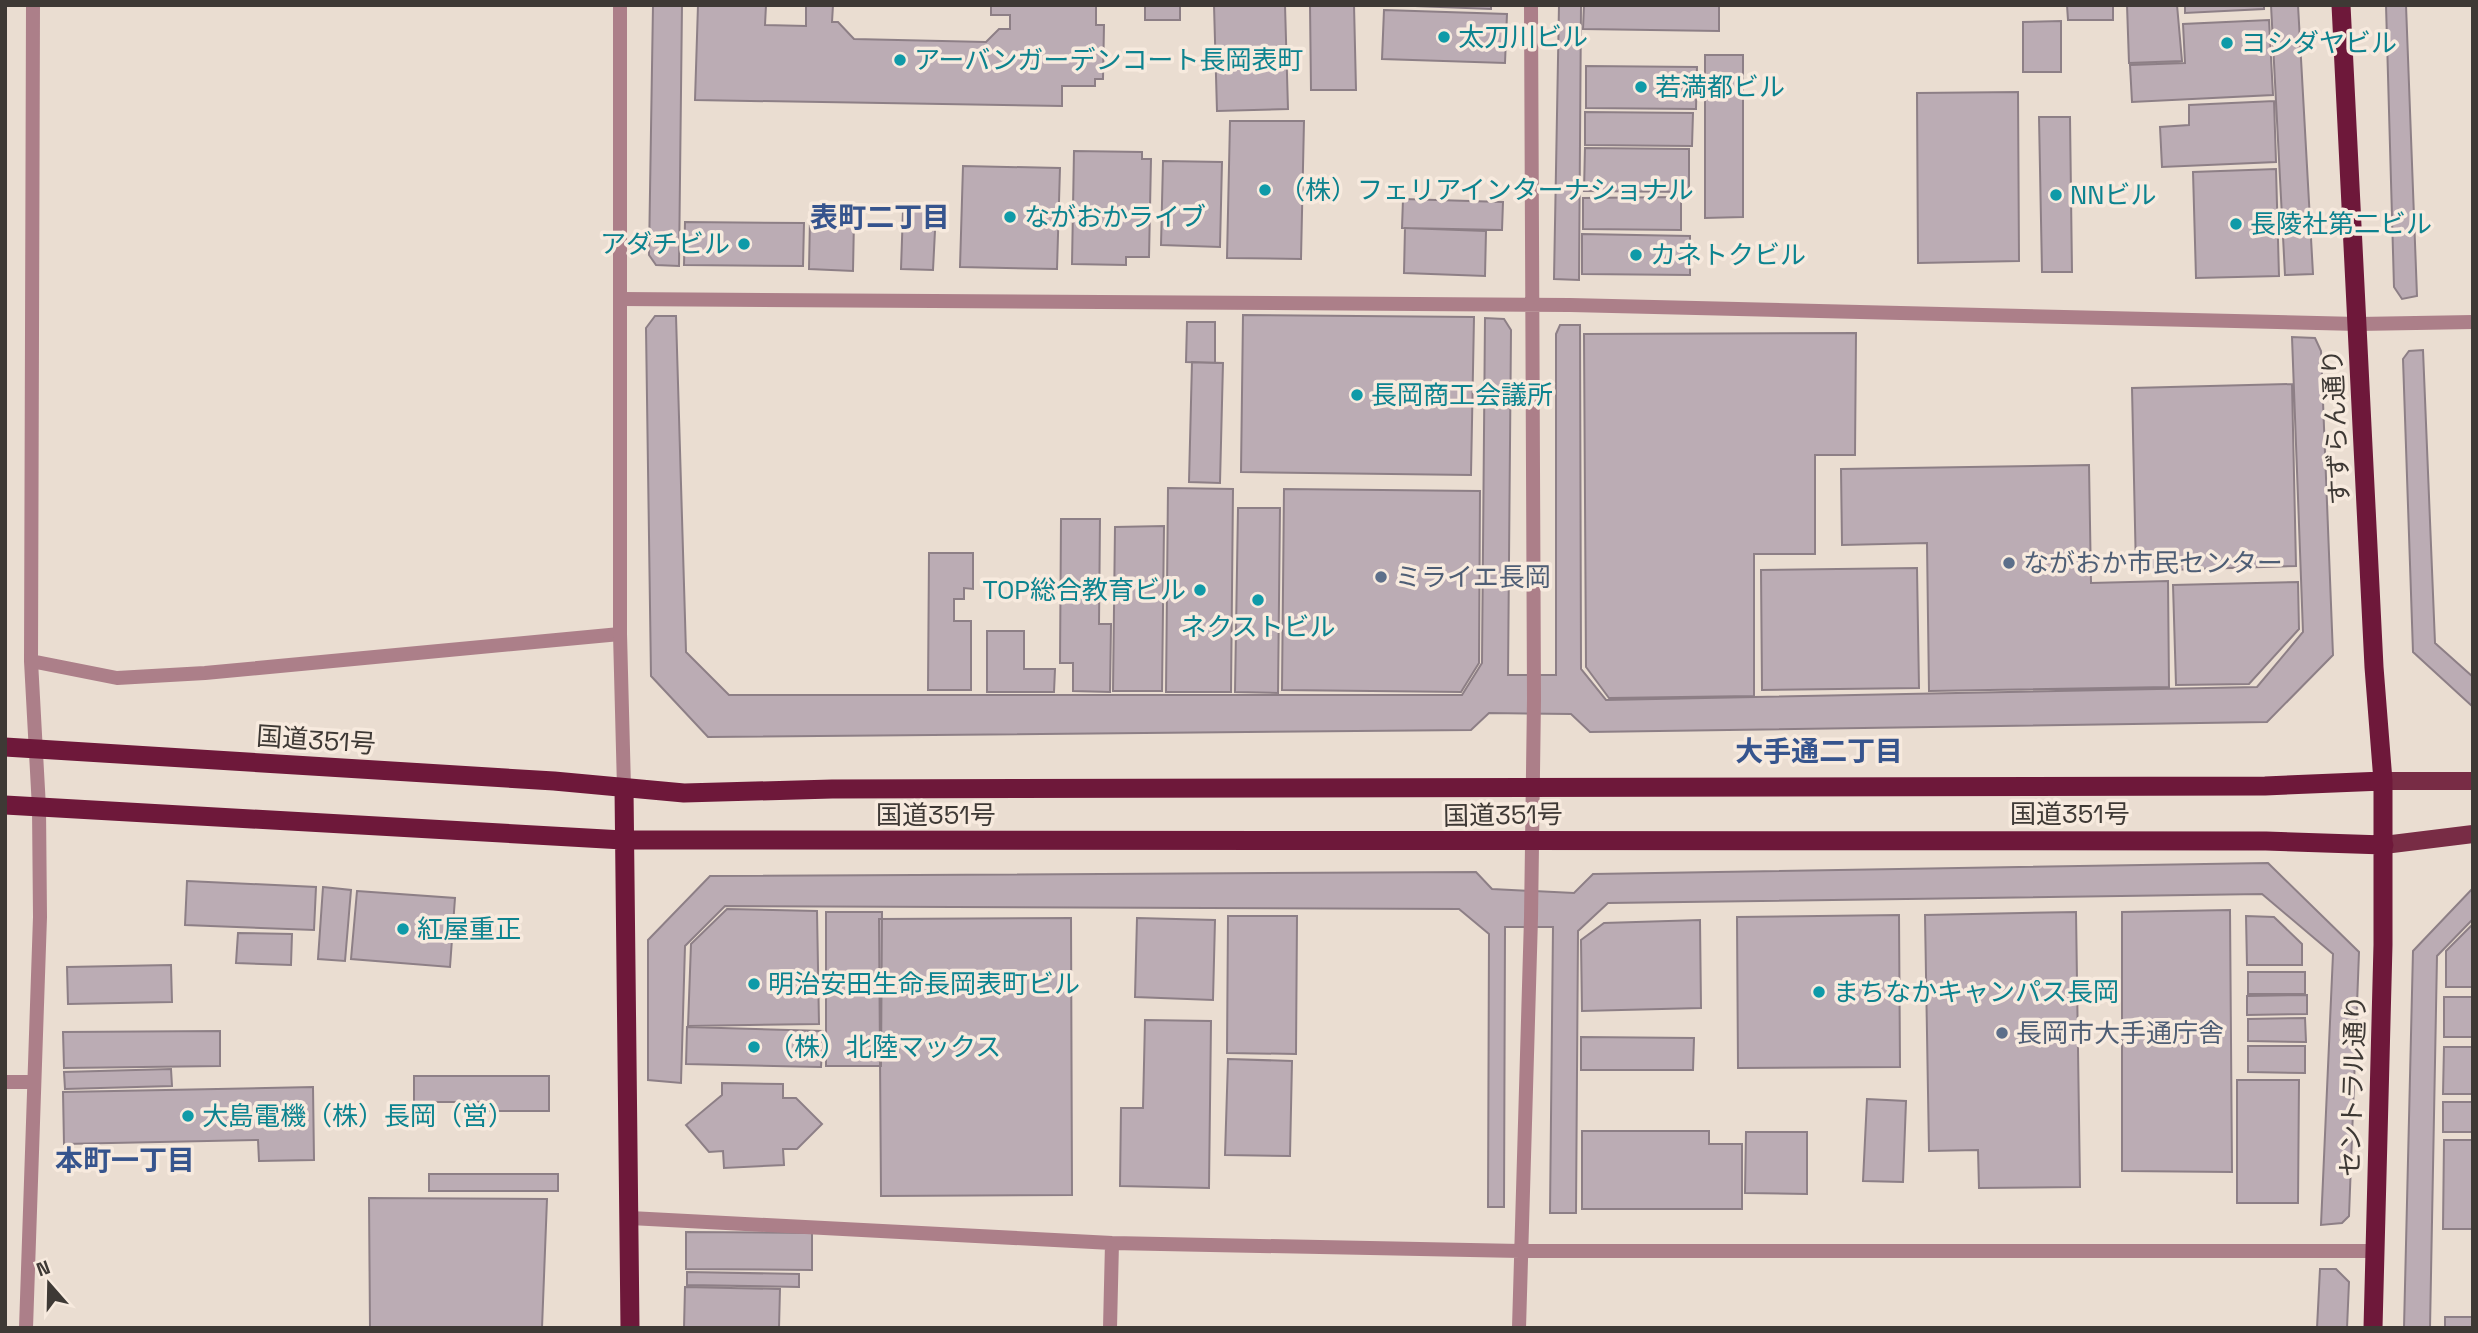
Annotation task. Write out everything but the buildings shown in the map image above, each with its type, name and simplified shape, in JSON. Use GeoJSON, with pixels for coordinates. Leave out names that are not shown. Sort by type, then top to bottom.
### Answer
{"type":"FeatureCollection","features":[{"type":"Feature","properties":{"kind":"highway","name":"すずらん通り"},"geometry":{"type":"LineString","coordinates":[[2341,5],[2374,667],[2383,781],[2384,845]]}},
{"type":"Feature","properties":{"kind":"highway","name":"国道351号"},"geometry":{"type":"LineString","coordinates":[[5,747],[554,781],[684,793],[832,789],[2265,786],[2383,781]]}},
{"type":"Feature","properties":{"kind":"highway"},"geometry":{"type":"LineString","coordinates":[[624,788],[631,1328]]}},
{"type":"Feature","properties":{"kind":"highway","name":"国道351号"},"geometry":{"type":"LineString","coordinates":[[5,805],[623,840],[2253,841],[2384,845]]}},
{"type":"Feature","properties":{"kind":"highway","name":"セントラル通り"},"geometry":{"type":"LineString","coordinates":[[2373,1328],[2384,845]]}},
{"type":"Feature","properties":{"kind":"main road"},"geometry":{"type":"LineString","coordinates":[[2383,781],[2473,781]]}},
{"type":"Feature","properties":{"kind":"main road"},"geometry":{"type":"LineString","coordinates":[[2384,845],[2473,834]]}},
{"type":"Feature","properties":{"kind":"street"},"geometry":{"type":"LineString","coordinates":[[26,1328],[32,1082],[40,916],[38,808],[30,661],[33,5]]}},
{"type":"Feature","properties":{"kind":"street"},"geometry":{"type":"LineString","coordinates":[[620,5],[620,634],[624,788]]}},
{"type":"Feature","properties":{"kind":"street"},"geometry":{"type":"LineString","coordinates":[[1519,1328],[1532,841],[1534,306],[1531,5]]}},
{"type":"Feature","properties":{"kind":"street"},"geometry":{"type":"LineString","coordinates":[[621,299],[1584,305],[2358,324],[2473,322]]}},
{"type":"Feature","properties":{"kind":"street"},"geometry":{"type":"LineString","coordinates":[[30,661],[117,678],[205,673],[620,634]]}},
{"type":"Feature","properties":{"kind":"street"},"geometry":{"type":"LineString","coordinates":[[5,1082],[32,1082]]}},
{"type":"Feature","properties":{"kind":"street"},"geometry":{"type":"LineString","coordinates":[[630,1218],[1112,1242],[1520,1251],[2375,1251]]}},
{"type":"Feature","properties":{"kind":"street"},"geometry":{"type":"LineString","coordinates":[[1110,1328],[1112,1242]]}},
{"type":"Feature","properties":{"kind":"place","name":"太刀川ビル"},"geometry":{"type":"Point","coordinates":[1444,37]}},
{"type":"Feature","properties":{"kind":"place","name":"ヨシダヤビル"},"geometry":{"type":"Point","coordinates":[2227,43]}},
{"type":"Feature","properties":{"kind":"place","name":"アーバンガーデンコート長岡表町"},"geometry":{"type":"Point","coordinates":[900,60]}},
{"type":"Feature","properties":{"kind":"place","name":"若満都ビル"},"geometry":{"type":"Point","coordinates":[1641,87]}},
{"type":"Feature","properties":{"kind":"place","name":"（株）フェリアインターナショナル"},"geometry":{"type":"Point","coordinates":[1265,190]}},
{"type":"Feature","properties":{"kind":"place","name":"NNビル"},"geometry":{"type":"Point","coordinates":[2056,195]}},
{"type":"Feature","properties":{"kind":"place","name":"ながおかライブ"},"geometry":{"type":"Point","coordinates":[1010,217]}},
{"type":"Feature","properties":{"kind":"place","name":"長陵社第二ビル"},"geometry":{"type":"Point","coordinates":[2236,224]}},
{"type":"Feature","properties":{"kind":"place","name":"アダチビル"},"geometry":{"type":"Point","coordinates":[744,244]}},
{"type":"Feature","properties":{"kind":"place","name":"カネトクビル"},"geometry":{"type":"Point","coordinates":[1636,255]}},
{"type":"Feature","properties":{"kind":"place","name":"長岡商工会議所"},"geometry":{"type":"Point","coordinates":[1357,395]}},
{"type":"Feature","properties":{"kind":"place","name":"ながおか市民センター"},"geometry":{"type":"Point","coordinates":[2009,563]}},
{"type":"Feature","properties":{"kind":"place","name":"ミライエ長岡"},"geometry":{"type":"Point","coordinates":[1381,577]}},
{"type":"Feature","properties":{"kind":"place","name":"TOP総合教育ビル"},"geometry":{"type":"Point","coordinates":[1200,590]}},
{"type":"Feature","properties":{"kind":"place","name":"ネクストビル"},"geometry":{"type":"Point","coordinates":[1258,600]}},
{"type":"Feature","properties":{"kind":"place","name":"紅屋重正"},"geometry":{"type":"Point","coordinates":[403,929]}},
{"type":"Feature","properties":{"kind":"place","name":"明治安田生命長岡表町ビル"},"geometry":{"type":"Point","coordinates":[754,984]}},
{"type":"Feature","properties":{"kind":"place","name":"まちなかキャンパス長岡"},"geometry":{"type":"Point","coordinates":[1819,992]}},
{"type":"Feature","properties":{"kind":"place","name":"長岡市大手通庁舎"},"geometry":{"type":"Point","coordinates":[2002,1033]}},
{"type":"Feature","properties":{"kind":"place","name":"（株）北陸マックス"},"geometry":{"type":"Point","coordinates":[754,1047]}},
{"type":"Feature","properties":{"kind":"place","name":"大島電機（株）長岡（営）"},"geometry":{"type":"Point","coordinates":[188,1116]}},
{"type":"Feature","properties":{"kind":"district","name":"表町二丁目"},"geometry":{"type":"Point","coordinates":[880,217]}},
{"type":"Feature","properties":{"kind":"district","name":"大手通二丁目"},"geometry":{"type":"Point","coordinates":[1819,751]}},
{"type":"Feature","properties":{"kind":"district","name":"本町一丁目"},"geometry":{"type":"Point","coordinates":[125,1160]}}]}
